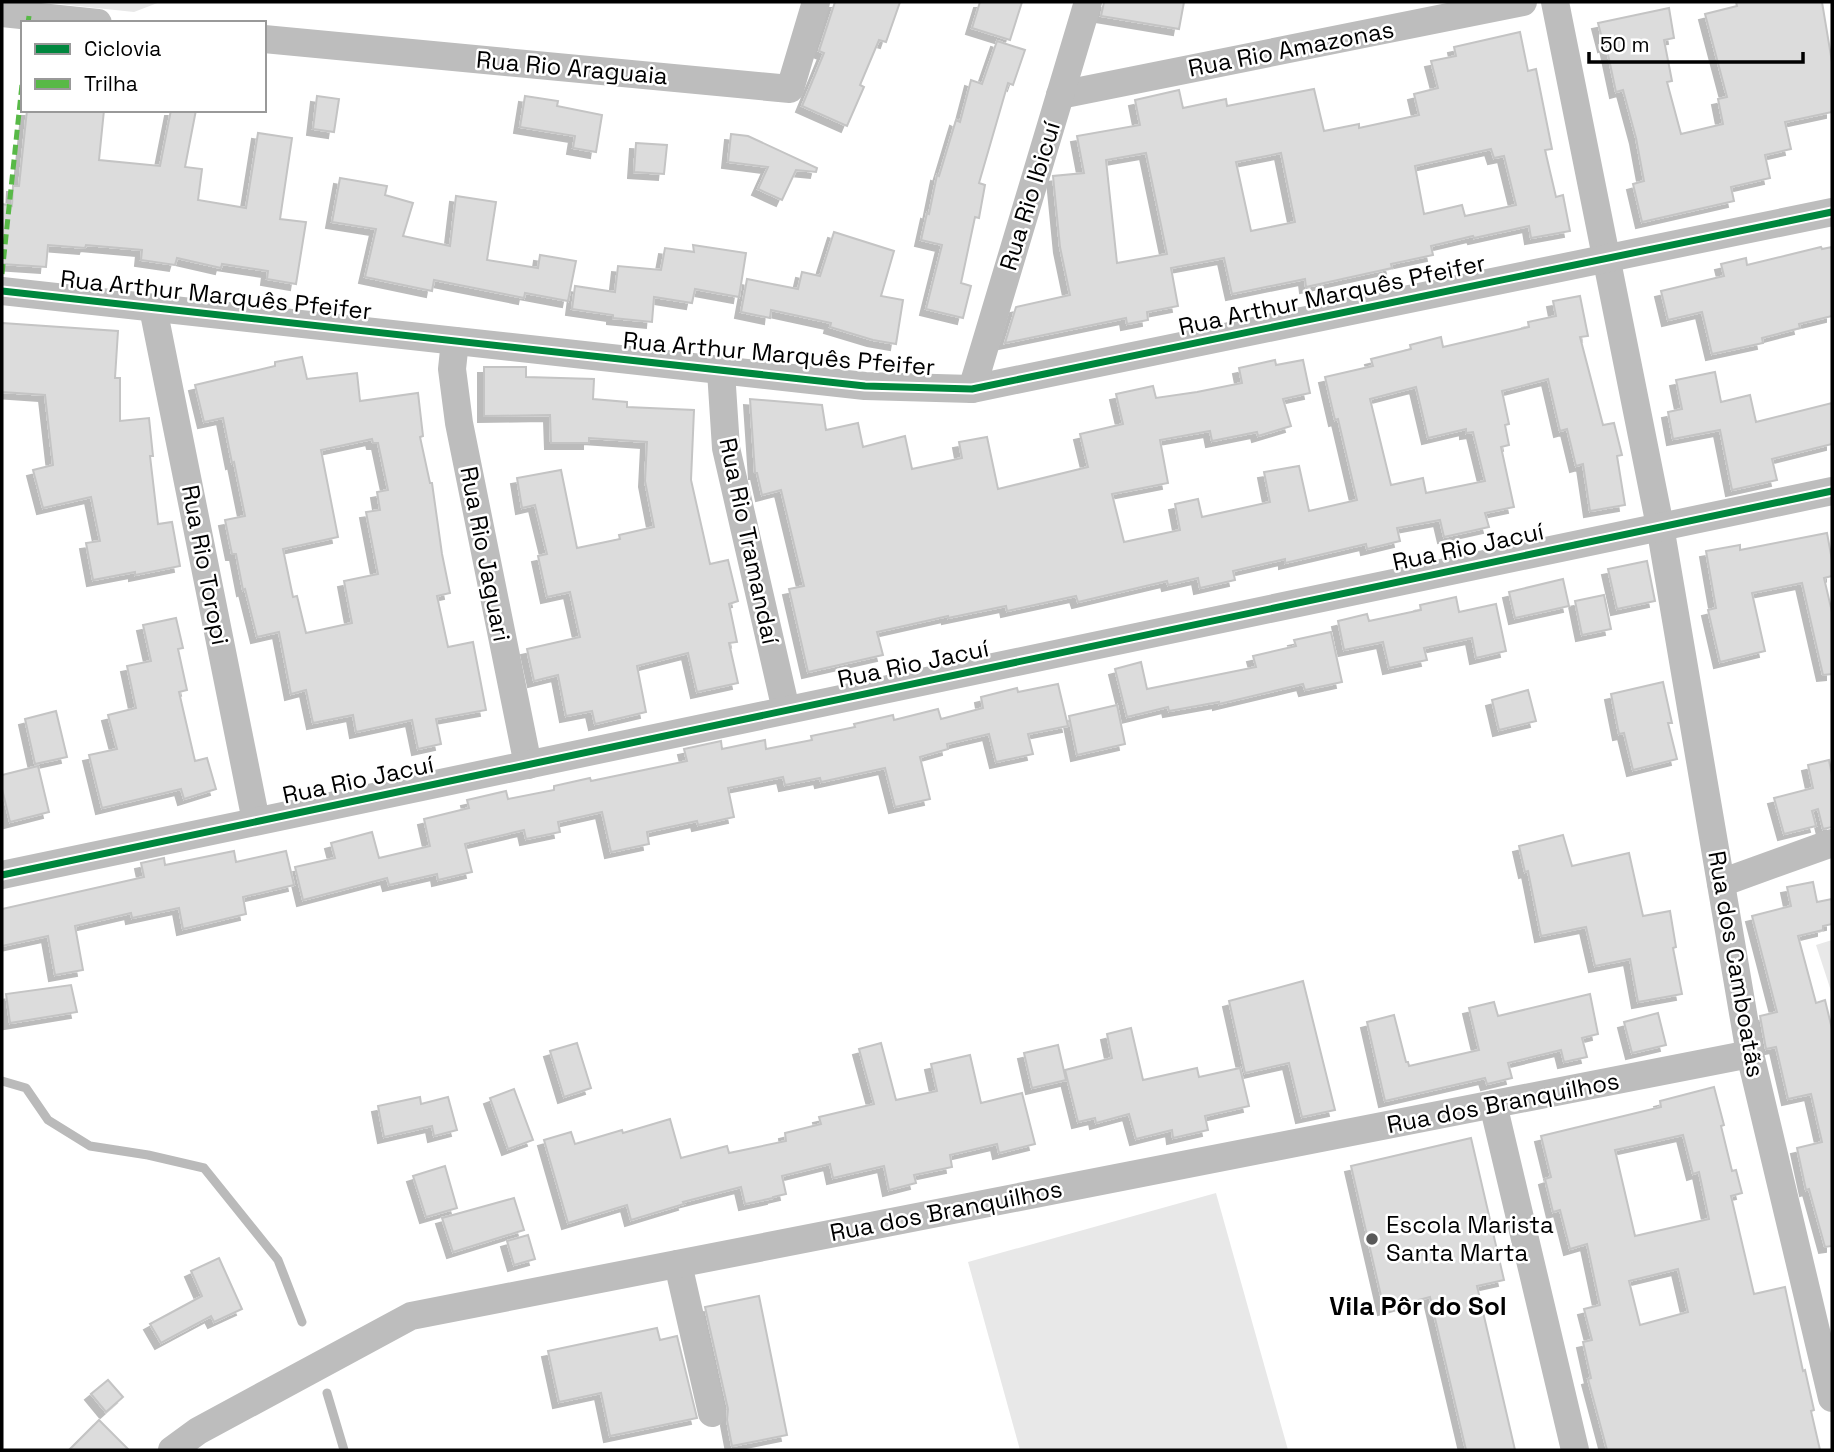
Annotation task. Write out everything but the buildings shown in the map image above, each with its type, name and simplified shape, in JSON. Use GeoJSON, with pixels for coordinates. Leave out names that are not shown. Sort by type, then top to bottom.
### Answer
{"type":"FeatureCollection","features":[{"type":"Feature","properties":{"kind":"street","name":"Rua Rio Araguaia"},"geometry":{"type":"LineString","coordinates":[[266,39],[790,89],[816,2]]}},
{"type":"Feature","properties":{"kind":"street","name":"Rua Rio Ibicuí"},"geometry":{"type":"LineString","coordinates":[[972,389],[1088,2]]}},
{"type":"Feature","properties":{"kind":"street","name":"Rua Rio Amazonas"},"geometry":{"type":"LineString","coordinates":[[1060,96],[1523,2]]}},
{"type":"Feature","properties":{"kind":"street","name":"Rua dos Camboatãs"},"geometry":{"type":"LineString","coordinates":[[1555,2],[1660,526],[1750,1054],[1832,1398]]}},
{"type":"Feature","properties":{"kind":"street"},"geometry":{"type":"LineString","coordinates":[[2,13],[79,21]]}},
{"type":"Feature","properties":{"kind":"street","name":"Rua Arthur Marquês Pfeifer"},"geometry":{"type":"LineString","coordinates":[[2,291],[865,386],[972,389],[1832,212]]}},
{"type":"Feature","properties":{"kind":"street","name":"Rua Rio Toropi"},"geometry":{"type":"LineString","coordinates":[[153,308],[256,821]]}},
{"type":"Feature","properties":{"kind":"street","name":"Rua Rio Jaguari"},"geometry":{"type":"LineString","coordinates":[[455,341],[452,369],[458,424],[528,765]]}},
{"type":"Feature","properties":{"kind":"street","name":"Rua Rio Tramandaí"},"geometry":{"type":"LineString","coordinates":[[721,371],[726,448],[786,710]]}},
{"type":"Feature","properties":{"kind":"street","name":"Rua Rio Jacuí"},"geometry":{"type":"LineString","coordinates":[[2,875],[1832,491]]}},
{"type":"Feature","properties":{"kind":"street"},"geometry":{"type":"LineString","coordinates":[[1721,883],[1832,843]]}},
{"type":"Feature","properties":{"kind":"street","name":"Rua dos Branquilhos"},"geometry":{"type":"LineString","coordinates":[[172,1450],[198,1431],[411,1316],[1750,1054]]}},
{"type":"Feature","properties":{"kind":"street"},"geometry":{"type":"LineString","coordinates":[[1493,1104],[1575,1450]]}},
{"type":"Feature","properties":{"kind":"street"},"geometry":{"type":"LineString","coordinates":[[678,1264],[712,1413]]}},
{"type":"Feature","properties":{"kind":"shaded area"},"geometry":{"type":"Polygon","coordinates":[[[39,2],[160,2],[134,12],[39,2]]]}},
{"type":"Feature","properties":{"kind":"shaded area"},"geometry":{"type":"Polygon","coordinates":[[[1832,940],[1832,994],[1816,945],[1832,940]]]}},
{"type":"Feature","properties":{"kind":"shaded area"},"geometry":{"type":"Polygon","coordinates":[[[1216,1193],[1288,1450],[1020,1450],[968,1262],[1216,1193]]]}},
{"type":"Feature","properties":{"kind":"waterway"},"geometry":{"type":"LineString","coordinates":[[2,1081],[26,1088],[48,1120],[90,1146],[148,1155],[204,1168],[278,1260],[302,1322]]}},
{"type":"Feature","properties":{"kind":"waterway"},"geometry":{"type":"LineString","coordinates":[[327,1393],[344,1450]]}},
{"type":"Feature","properties":{"kind":"marked path"},"geometry":{"type":"LineString","coordinates":[[28,21],[29,16]]}},
{"type":"Feature","properties":{"kind":"marked path"},"geometry":{"type":"LineString","coordinates":[[2,274],[21,94]]}},
{"type":"Feature","properties":{"kind":"cycle path"},"geometry":{"type":"LineString","coordinates":[[2,291],[865,386],[972,389],[1832,212]]}},
{"type":"Feature","properties":{"kind":"cycle path"},"geometry":{"type":"LineString","coordinates":[[2,875],[1832,491]]}},
{"type":"Feature","properties":{"kind":"place","name":"Escola Marista Santa Marta"},"geometry":{"type":"Point","coordinates":[1372,1239]}},
{"type":"Feature","properties":{"kind":"district","name":"Vila Pôr do Sol"},"geometry":{"type":"Point","coordinates":[1418,1306]}}]}
